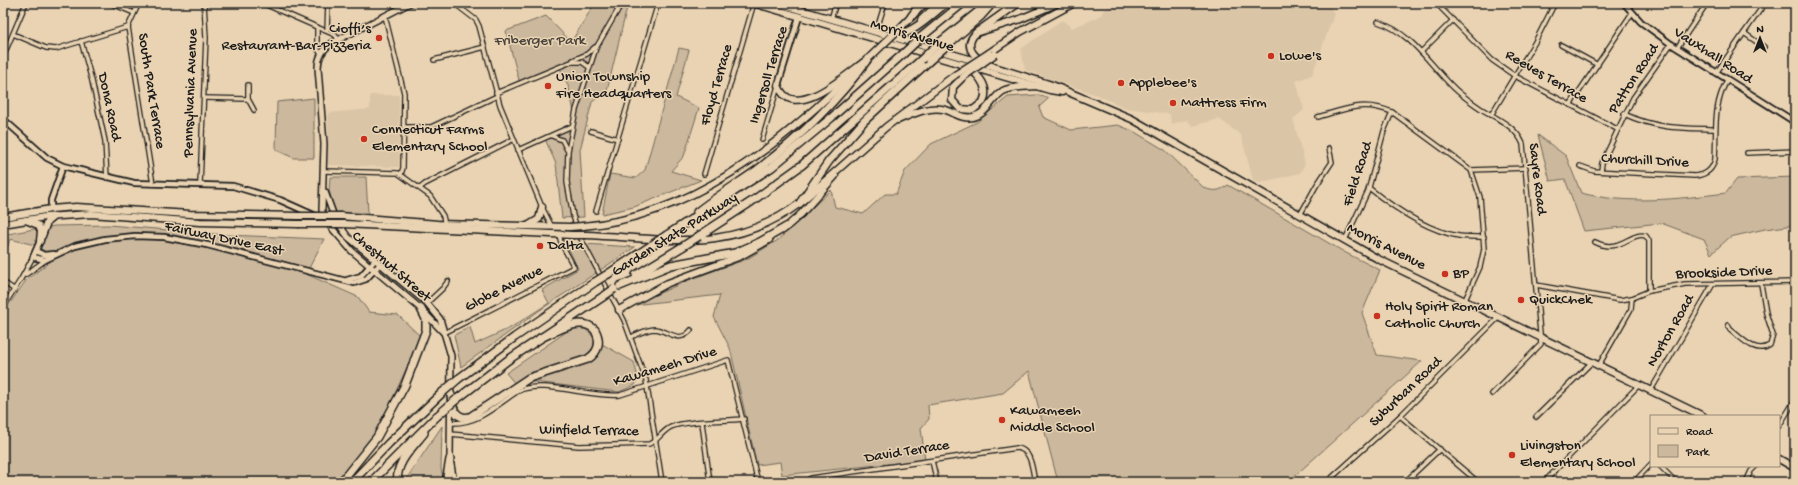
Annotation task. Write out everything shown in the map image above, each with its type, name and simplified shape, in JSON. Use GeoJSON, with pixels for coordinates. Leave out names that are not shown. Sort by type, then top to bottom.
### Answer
{"type":"FeatureCollection","features":[{"type":"Feature","properties":{"kind":"highway"},"geometry":{"type":"LineString","coordinates":[[911,17],[921,3]]}},
{"type":"Feature","properties":{"kind":"highway"},"geometry":{"type":"LineString","coordinates":[[886,35],[900,35],[912,30],[946,3]]}},
{"type":"Feature","properties":{"kind":"highway","name":"Garden State Parkway"},"geometry":{"type":"LineString","coordinates":[[352,482],[386,446],[458,379],[515,337],[595,282],[778,163],[831,118],[920,38],[963,3]]}},
{"type":"Feature","properties":{"kind":"highway","name":"Garden State Parkway"},"geometry":{"type":"LineString","coordinates":[[371,482],[454,397],[617,287],[752,202],[802,165],[989,3]]}},
{"type":"Feature","properties":{"kind":"highway"},"geometry":{"type":"LineString","coordinates":[[800,203],[829,161],[866,118],[929,61],[943,44],[981,16],[992,3]]}},
{"type":"Feature","properties":{"kind":"highway"},"geometry":{"type":"LineString","coordinates":[[976,33],[1018,3]]}},
{"type":"Feature","properties":{"kind":"highway"},"geometry":{"type":"LineString","coordinates":[[666,236],[709,202],[756,171],[803,133],[842,94],[867,60]]}},
{"type":"Feature","properties":{"kind":"highway"},"geometry":{"type":"LineString","coordinates":[[617,287],[677,263],[714,258],[735,253],[760,242],[786,227]]}},
{"type":"Feature","properties":{"kind":"highway"},"geometry":{"type":"LineString","coordinates":[[341,482],[374,442],[405,385],[426,330],[426,318],[421,309]]}},
{"type":"Feature","properties":{"kind":"highway"},"geometry":{"type":"LineString","coordinates":[[454,397],[457,414],[462,417],[470,417],[529,378],[588,359],[595,354],[598,347],[596,332],[591,327],[583,324],[574,325],[540,338]]}},
{"type":"Feature","properties":{"kind":"highway"},"geometry":{"type":"LineString","coordinates":[[398,482],[397,474],[401,463],[437,416]]}},
{"type":"Feature","properties":{"kind":"highway"},"geometry":{"type":"LineString","coordinates":[[446,482],[450,459]]}},
{"type":"Feature","properties":{"kind":"main road"},"geometry":{"type":"LineString","coordinates":[[323,218],[322,207],[324,171],[318,65],[321,54],[327,47],[339,40],[410,3]]}},
{"type":"Feature","properties":{"kind":"main road","name":"Morris Avenue"},"geometry":{"type":"LineString","coordinates":[[753,3],[785,7],[831,19],[992,66],[1052,85],[1064,92],[1104,107],[1138,122],[1344,241],[1701,415]]}},
{"type":"Feature","properties":{"kind":"main road","name":"Morris Avenue"},"geometry":{"type":"LineString","coordinates":[[777,3],[799,17],[1037,86],[1064,92]]}},
{"type":"Feature","properties":{"kind":"main road"},"geometry":{"type":"LineString","coordinates":[[3,217],[52,209],[99,208],[184,214],[340,216],[446,224],[552,227],[583,226],[612,222],[648,212],[690,195],[724,178],[749,161],[789,131],[867,60],[925,3]]}},
{"type":"Feature","properties":{"kind":"main road"},"geometry":{"type":"LineString","coordinates":[[912,30],[939,3]]}},
{"type":"Feature","properties":{"kind":"main road"},"geometry":{"type":"LineString","coordinates":[[992,66],[978,59],[972,52],[970,42],[976,33],[1018,20],[1058,3]]}},
{"type":"Feature","properties":{"kind":"main road"},"geometry":{"type":"LineString","coordinates":[[960,64],[975,73],[985,89],[984,100],[975,109],[962,110],[953,102],[952,90],[963,77],[992,53],[1020,32],[1074,3]]}},
{"type":"Feature","properties":{"kind":"main road"},"geometry":{"type":"LineString","coordinates":[[3,224],[54,216],[91,214],[193,221],[344,224],[683,241],[715,239],[737,234],[760,226],[800,203],[886,127],[955,75],[992,53]]}},
{"type":"Feature","properties":{"kind":"main road"},"geometry":{"type":"LineString","coordinates":[[778,85],[781,92],[786,97],[798,99],[810,97],[828,89],[867,60]]}},
{"type":"Feature","properties":{"kind":"main road"},"geometry":{"type":"LineString","coordinates":[[886,127],[916,112],[933,109],[945,110],[963,117],[974,116],[984,110],[999,94],[1010,88],[1037,86]]}},
{"type":"Feature","properties":{"kind":"main road"},"geometry":{"type":"LineString","coordinates":[[619,310],[668,283],[746,253],[768,241],[801,214],[863,146]]}},
{"type":"Feature","properties":{"kind":"main road","name":"Chestnut Street"},"geometry":{"type":"LineString","coordinates":[[324,187],[333,214],[346,234],[427,303],[438,316],[451,356],[454,397],[450,423],[450,459],[454,482]]}},
{"type":"Feature","properties":{"kind":"main road"},"geometry":{"type":"LineString","coordinates":[[526,226],[539,219],[542,207]]}},
{"type":"Feature","properties":{"kind":"main road"},"geometry":{"type":"LineString","coordinates":[[40,241],[47,222],[54,216]]}},
{"type":"Feature","properties":{"kind":"main road","name":"Chestnut Street"},"geometry":{"type":"LineString","coordinates":[[323,218],[346,246],[421,309],[444,332]]}},
{"type":"Feature","properties":{"kind":"main road"},"geometry":{"type":"LineString","coordinates":[[25,220],[38,225],[40,231],[40,241]]}},
{"type":"Feature","properties":{"kind":"main road"},"geometry":{"type":"LineString","coordinates":[[1780,460],[1795,468]]}},
{"type":"Feature","properties":{"kind":"street"},"geometry":{"type":"LineString","coordinates":[[3,57],[26,3]]}},
{"type":"Feature","properties":{"kind":"street"},"geometry":{"type":"LineString","coordinates":[[110,3],[134,13]]}},
{"type":"Feature","properties":{"kind":"street","name":"South Park Terrace"},"geometry":{"type":"LineString","coordinates":[[139,3],[128,27],[153,184]]}},
{"type":"Feature","properties":{"kind":"street","name":"Pennsylvania Avenue"},"geometry":{"type":"LineString","coordinates":[[200,184],[206,38],[204,3]]}},
{"type":"Feature","properties":{"kind":"street"},"geometry":{"type":"LineString","coordinates":[[262,3],[334,35],[339,40]]}},
{"type":"Feature","properties":{"kind":"street"},"geometry":{"type":"LineString","coordinates":[[327,32],[328,3]]}},
{"type":"Feature","properties":{"kind":"street"},"geometry":{"type":"LineString","coordinates":[[454,3],[478,23],[497,94],[518,150],[552,227]]}},
{"type":"Feature","properties":{"kind":"street"},"geometry":{"type":"LineString","coordinates":[[622,3],[598,45],[572,126],[568,151],[568,187],[576,224],[586,249],[619,310],[631,337],[647,387],[662,482]]}},
{"type":"Feature","properties":{"kind":"street"},"geometry":{"type":"LineString","coordinates":[[596,211],[658,3]]}},
{"type":"Feature","properties":{"kind":"street","name":"Floyd Terrace"},"geometry":{"type":"LineString","coordinates":[[704,174],[753,3]]}},
{"type":"Feature","properties":{"kind":"street"},"geometry":{"type":"LineString","coordinates":[[831,19],[836,3]]}},
{"type":"Feature","properties":{"kind":"street"},"geometry":{"type":"LineString","coordinates":[[876,32],[886,3]]}},
{"type":"Feature","properties":{"kind":"street","name":"Reeves Terrace"},"geometry":{"type":"LineString","coordinates":[[1436,3],[1492,60],[1515,76],[1617,129]]}},
{"type":"Feature","properties":{"kind":"street"},"geometry":{"type":"LineString","coordinates":[[1491,115],[1515,76],[1555,3]]}},
{"type":"Feature","properties":{"kind":"street","name":"Vauxhall Road"},"geometry":{"type":"LineString","coordinates":[[1624,3],[1648,28],[1671,44],[1795,121]]}},
{"type":"Feature","properties":{"kind":"street"},"geometry":{"type":"LineString","coordinates":[[1677,48],[1707,3]]}},
{"type":"Feature","properties":{"kind":"street"},"geometry":{"type":"LineString","coordinates":[[1716,73],[1765,3]]}},
{"type":"Feature","properties":{"kind":"street"},"geometry":{"type":"LineString","coordinates":[[1570,105],[1632,13]]}},
{"type":"Feature","properties":{"kind":"street"},"geometry":{"type":"LineString","coordinates":[[385,16],[404,91],[403,168],[401,174]]}},
{"type":"Feature","properties":{"kind":"street","name":"Ingersoll Terrace"},"geometry":{"type":"LineString","coordinates":[[762,140],[799,17]]}},
{"type":"Feature","properties":{"kind":"street"},"geometry":{"type":"LineString","coordinates":[[1421,52],[1453,20]]}},
{"type":"Feature","properties":{"kind":"street","name":"Sayre Road"},"geometry":{"type":"LineString","coordinates":[[1378,22],[1394,29],[1421,52],[1451,86],[1491,115],[1515,130],[1520,137],[1525,150],[1539,336]]}},
{"type":"Feature","properties":{"kind":"street"},"geometry":{"type":"LineString","coordinates":[[13,34],[52,49],[128,27]]}},
{"type":"Feature","properties":{"kind":"street"},"geometry":{"type":"LineString","coordinates":[[317,27],[317,48],[321,54]]}},
{"type":"Feature","properties":{"kind":"street"},"geometry":{"type":"LineString","coordinates":[[1744,32],[1764,47]]}},
{"type":"Feature","properties":{"kind":"street","name":"Dona Road"},"geometry":{"type":"LineString","coordinates":[[81,41],[92,81],[105,141],[107,178]]}},
{"type":"Feature","properties":{"kind":"street","name":"Patton Road"},"geometry":{"type":"LineString","coordinates":[[1601,171],[1602,163],[1624,114],[1647,76],[1671,44]]}},
{"type":"Feature","properties":{"kind":"street"},"geometry":{"type":"LineString","coordinates":[[404,127],[431,127],[497,94],[571,62],[587,54],[598,45]]}},
{"type":"Feature","properties":{"kind":"street"},"geometry":{"type":"LineString","coordinates":[[1561,45],[1598,65]]}},
{"type":"Feature","properties":{"kind":"street"},"geometry":{"type":"LineString","coordinates":[[434,60],[485,47]]}},
{"type":"Feature","properties":{"kind":"street"},"geometry":{"type":"LineString","coordinates":[[571,62],[584,63],[590,67]]}},
{"type":"Feature","properties":{"kind":"street","name":"Churchill Drive"},"geometry":{"type":"LineString","coordinates":[[1580,166],[1589,170],[1696,176],[1710,170],[1714,163],[1717,101],[1727,80]]}},
{"type":"Feature","properties":{"kind":"street"},"geometry":{"type":"LineString","coordinates":[[248,85],[248,99],[254,110]]}},
{"type":"Feature","properties":{"kind":"street"},"geometry":{"type":"LineString","coordinates":[[204,98],[248,99]]}},
{"type":"Feature","properties":{"kind":"street"},"geometry":{"type":"LineString","coordinates":[[1318,117],[1362,105],[1375,106],[1392,112],[1471,170],[1480,197],[1484,237],[1483,257],[1480,267],[1465,300]]}},
{"type":"Feature","properties":{"kind":"street","name":"Field Road"},"geometry":{"type":"LineString","coordinates":[[1344,241],[1362,208],[1369,188],[1384,131],[1392,112]]}},
{"type":"Feature","properties":{"kind":"street"},"geometry":{"type":"LineString","coordinates":[[1624,114],[1642,122],[1662,127],[1715,129]]}},
{"type":"Feature","properties":{"kind":"street"},"geometry":{"type":"LineString","coordinates":[[3,119],[47,158],[63,166],[107,178],[134,183],[200,184],[237,187],[280,200],[323,218],[346,234]]}},
{"type":"Feature","properties":{"kind":"street"},"geometry":{"type":"LineString","coordinates":[[518,150],[572,126]]}},
{"type":"Feature","properties":{"kind":"street"},"geometry":{"type":"LineString","coordinates":[[591,130],[618,139]]}},
{"type":"Feature","properties":{"kind":"street"},"geometry":{"type":"LineString","coordinates":[[552,136],[562,140],[568,151]]}},
{"type":"Feature","properties":{"kind":"street"},"geometry":{"type":"LineString","coordinates":[[420,188],[425,184],[514,139]]}},
{"type":"Feature","properties":{"kind":"street"},"geometry":{"type":"LineString","coordinates":[[1300,216],[1316,186],[1332,162],[1329,148]]}},
{"type":"Feature","properties":{"kind":"street"},"geometry":{"type":"LineString","coordinates":[[1746,152],[1795,151]]}},
{"type":"Feature","properties":{"kind":"street"},"geometry":{"type":"LineString","coordinates":[[52,209],[52,200],[63,166]]}},
{"type":"Feature","properties":{"kind":"street"},"geometry":{"type":"LineString","coordinates":[[1471,170],[1526,168]]}},
{"type":"Feature","properties":{"kind":"street"},"geometry":{"type":"LineString","coordinates":[[324,171],[393,172],[401,174],[420,188],[435,202],[446,224]]}},
{"type":"Feature","properties":{"kind":"street"},"geometry":{"type":"LineString","coordinates":[[1369,188],[1390,205],[1424,224],[1448,234],[1484,237]]}},
{"type":"Feature","properties":{"kind":"street","name":"Globe Avenue"},"geometry":{"type":"LineString","coordinates":[[444,332],[574,267],[561,242],[559,234]]}},
{"type":"Feature","properties":{"kind":"street"},"geometry":{"type":"LineString","coordinates":[[1595,242],[1601,245],[1611,246],[1641,235],[1646,236],[1649,241],[1649,291]]}},
{"type":"Feature","properties":{"kind":"street","name":"Fairway Drive East"},"geometry":{"type":"LineString","coordinates":[[48,258],[75,246],[105,239],[135,236],[164,237],[200,244],[339,280],[359,283],[369,277],[380,264]]}},
{"type":"Feature","properties":{"kind":"street"},"geometry":{"type":"LineString","coordinates":[[3,307],[15,290],[40,241]]}},
{"type":"Feature","properties":{"kind":"street","name":"Fairway Drive East"},"geometry":{"type":"LineString","coordinates":[[36,251],[47,255],[57,253]]}},
{"type":"Feature","properties":{"kind":"street"},"geometry":{"type":"LineString","coordinates":[[33,257],[40,260],[48,258]]}},
{"type":"Feature","properties":{"kind":"street"},"geometry":{"type":"LineString","coordinates":[[21,279],[30,270],[48,258]]}},
{"type":"Feature","properties":{"kind":"street","name":"Fairway Drive East"},"geometry":{"type":"LineString","coordinates":[[339,280],[357,278],[375,260]]}},
{"type":"Feature","properties":{"kind":"street"},"geometry":{"type":"LineString","coordinates":[[427,303],[444,288],[448,281]]}},
{"type":"Feature","properties":{"kind":"street"},"geometry":{"type":"LineString","coordinates":[[3,282],[15,290]]}},
{"type":"Feature","properties":{"kind":"street","name":"Brookside Drive"},"geometry":{"type":"LineString","coordinates":[[1536,285],[1615,299],[1632,298],[1649,291],[1685,284],[1761,284],[1795,282]]}},
{"type":"Feature","properties":{"kind":"street","name":"Norton Road"},"geometry":{"type":"LineString","coordinates":[[1651,390],[1713,284]]}},
{"type":"Feature","properties":{"kind":"street"},"geometry":{"type":"LineString","coordinates":[[1728,325],[1730,329],[1754,347],[1762,349],[1770,345],[1774,335],[1766,313],[1761,284]]}},
{"type":"Feature","properties":{"kind":"street"},"geometry":{"type":"LineString","coordinates":[[1599,365],[1631,309],[1632,298]]}},
{"type":"Feature","properties":{"kind":"street","name":"Suburban Road"},"geometry":{"type":"LineString","coordinates":[[1327,482],[1400,416],[1499,317]]}},
{"type":"Feature","properties":{"kind":"street"},"geometry":{"type":"LineString","coordinates":[[631,337],[653,329],[679,337],[692,330]]}},
{"type":"Feature","properties":{"kind":"street"},"geometry":{"type":"LineString","coordinates":[[1492,394],[1541,344],[1539,336]]}},
{"type":"Feature","properties":{"kind":"street","name":"Kawameeh Drive"},"geometry":{"type":"LineString","coordinates":[[450,423],[475,420],[518,391],[526,388],[556,389],[612,395],[624,394],[728,360],[744,419]]}},
{"type":"Feature","properties":{"kind":"street"},"geometry":{"type":"LineString","coordinates":[[1536,417],[1592,362]]}},
{"type":"Feature","properties":{"kind":"street"},"geometry":{"type":"LineString","coordinates":[[1544,482],[1639,385]]}},
{"type":"Feature","properties":{"kind":"street"},"geometry":{"type":"LineString","coordinates":[[1780,424],[1795,400]]}},
{"type":"Feature","properties":{"kind":"street"},"geometry":{"type":"LineString","coordinates":[[1400,416],[1478,482]]}},
{"type":"Feature","properties":{"kind":"street"},"geometry":{"type":"LineString","coordinates":[[744,419],[758,482]]}},
{"type":"Feature","properties":{"kind":"street","name":"Winfield Terrace"},"geometry":{"type":"LineString","coordinates":[[450,434],[579,446],[649,444],[655,441],[660,434],[670,427],[744,419]]}},
{"type":"Feature","properties":{"kind":"street"},"geometry":{"type":"LineString","coordinates":[[702,423],[710,482]]}},
{"type":"Feature","properties":{"kind":"street","name":"David Terrace"},"geometry":{"type":"LineString","coordinates":[[805,482],[811,478],[1014,448],[1023,449],[1028,455],[1035,482]]}},
{"type":"Feature","properties":{"kind":"street"},"geometry":{"type":"LineString","coordinates":[[1405,482],[1440,449]]}},
{"type":"Feature","properties":{"kind":"street"},"geometry":{"type":"LineString","coordinates":[[932,461],[937,482]]}},
{"type":"Feature","properties":{"kind":"street"},"geometry":{"type":"LineString","coordinates":[[1634,482],[1650,465]]}},
{"type":"Feature","properties":{"kind":"street"},"geometry":{"type":"LineString","coordinates":[[1661,467],[1676,482]]}},
{"type":"Feature","properties":{"kind":"street"},"geometry":{"type":"LineString","coordinates":[[1746,482],[1755,467]]}},
{"type":"Feature","properties":{"kind":"shaded area"},"geometry":{"type":"Polygon","coordinates":[[[1117,3],[1328,3],[1334,14],[1312,75],[1296,81],[1304,110],[1293,119],[1305,164],[1300,173],[1259,183],[1253,180],[1241,135],[1219,119],[1193,126],[1187,120],[1171,124],[1170,114],[1126,108],[1097,95],[1025,70],[1021,49],[1062,20],[1072,28],[1099,17],[1106,8],[1117,3]]]}},
{"type":"Feature","properties":{"kind":"shaded area","name":"Connecticut Farms Elementary School"},"geometry":{"type":"Polygon","coordinates":[[[370,95],[399,95],[399,167],[328,165],[328,113],[370,109],[370,95]]]}},
{"type":"Feature","properties":{"kind":"green space","name":"Friberger Park"},"geometry":{"type":"Polygon","coordinates":[[[595,3],[628,3],[607,91],[592,102],[580,150],[584,217],[562,218],[556,164],[545,139],[570,129],[575,117],[569,88],[560,68],[520,84],[506,31],[546,16],[571,42],[595,3]]]}},
{"type":"Feature","properties":{"kind":"green space"},"geometry":{"type":"Polygon","coordinates":[[[679,48],[689,50],[676,97],[699,108],[684,156],[671,171],[701,180],[634,207],[602,214],[610,174],[636,178],[645,170],[679,48]]]}},
{"type":"Feature","properties":{"kind":"green space"},"geometry":{"type":"Polygon","coordinates":[[[1036,95],[1049,98],[1039,107],[1043,117],[1071,130],[1118,125],[1133,131],[1165,150],[1204,188],[1217,190],[1228,185],[1346,253],[1380,270],[1362,313],[1377,355],[1422,361],[1288,482],[1058,482],[1029,371],[1003,393],[928,405],[929,419],[921,428],[925,460],[782,475],[780,462],[757,465],[730,348],[714,317],[720,295],[633,305],[691,279],[747,259],[778,240],[831,190],[835,207],[863,214],[885,194],[896,194],[905,171],[931,144],[977,122],[1008,97],[1036,95]]]}},
{"type":"Feature","properties":{"kind":"green space"},"geometry":{"type":"Polygon","coordinates":[[[314,98],[314,158],[294,158],[276,150],[277,102],[314,98]]]}},
{"type":"Feature","properties":{"kind":"green space"},"geometry":{"type":"Polygon","coordinates":[[[1538,135],[1566,156],[1581,193],[1599,197],[1635,200],[1671,199],[1726,193],[1737,179],[1795,177],[1795,225],[1765,229],[1730,237],[1711,254],[1704,239],[1661,223],[1584,231],[1565,179],[1550,181],[1538,135]]]}},
{"type":"Feature","properties":{"kind":"green space"},"geometry":{"type":"Polygon","coordinates":[[[330,177],[366,177],[368,213],[335,213],[329,190],[330,177]]]}},
{"type":"Feature","properties":{"kind":"green space"},"geometry":{"type":"Polygon","coordinates":[[[109,225],[227,235],[324,239],[306,274],[358,297],[369,312],[398,315],[421,337],[380,426],[338,482],[3,482],[3,313],[27,279],[47,264],[46,252],[35,245],[10,239],[7,248],[3,247],[3,235],[39,228],[46,232],[50,227],[54,226],[109,225]]]}},
{"type":"Feature","properties":{"kind":"green space"},"geometry":{"type":"Polygon","coordinates":[[[566,243],[635,247],[540,310],[461,367],[454,335],[470,327],[475,344],[510,328],[549,303],[542,290],[578,269],[566,243]]]}},
{"type":"Feature","properties":{"kind":"green space"},"geometry":{"type":"Polygon","coordinates":[[[577,328],[585,329],[602,344],[634,362],[638,378],[635,385],[619,392],[534,382],[516,385],[506,373],[569,330],[577,328]]]}},
{"type":"Feature","properties":{"kind":"green space"},"geometry":{"type":"Polygon","coordinates":[[[442,426],[441,469],[444,482],[407,482],[407,478],[442,426]]]}},
{"type":"Feature","properties":{"kind":"place","name":"Cioffi’s Restaurant-Bar-Pizzeria"},"geometry":{"type":"Point","coordinates":[379,38]}},
{"type":"Feature","properties":{"kind":"place","name":"Lowe's"},"geometry":{"type":"Point","coordinates":[1271,56]}},
{"type":"Feature","properties":{"kind":"place","name":"Applebee's"},"geometry":{"type":"Point","coordinates":[1121,83]}},
{"type":"Feature","properties":{"kind":"place","name":"Union Township Fire Headquarters"},"geometry":{"type":"Point","coordinates":[548,86]}},
{"type":"Feature","properties":{"kind":"place","name":"Mattress Firm"},"geometry":{"type":"Point","coordinates":[1173,103]}},
{"type":"Feature","properties":{"kind":"place","name":"Connecticut Farms Elementary School"},"geometry":{"type":"Point","coordinates":[364,139]}},
{"type":"Feature","properties":{"kind":"place","name":"Dalta"},"geometry":{"type":"Point","coordinates":[540,246]}},
{"type":"Feature","properties":{"kind":"place","name":"BP"},"geometry":{"type":"Point","coordinates":[1445,274]}},
{"type":"Feature","properties":{"kind":"place","name":"QuickChek"},"geometry":{"type":"Point","coordinates":[1521,300]}},
{"type":"Feature","properties":{"kind":"place","name":"Holy Spirit Roman Catholic Church"},"geometry":{"type":"Point","coordinates":[1377,316]}},
{"type":"Feature","properties":{"kind":"place","name":"Kawameeh Middle School"},"geometry":{"type":"Point","coordinates":[1002,420]}},
{"type":"Feature","properties":{"kind":"place","name":"Livingston Elementary School"},"geometry":{"type":"Point","coordinates":[1512,455]}}]}
